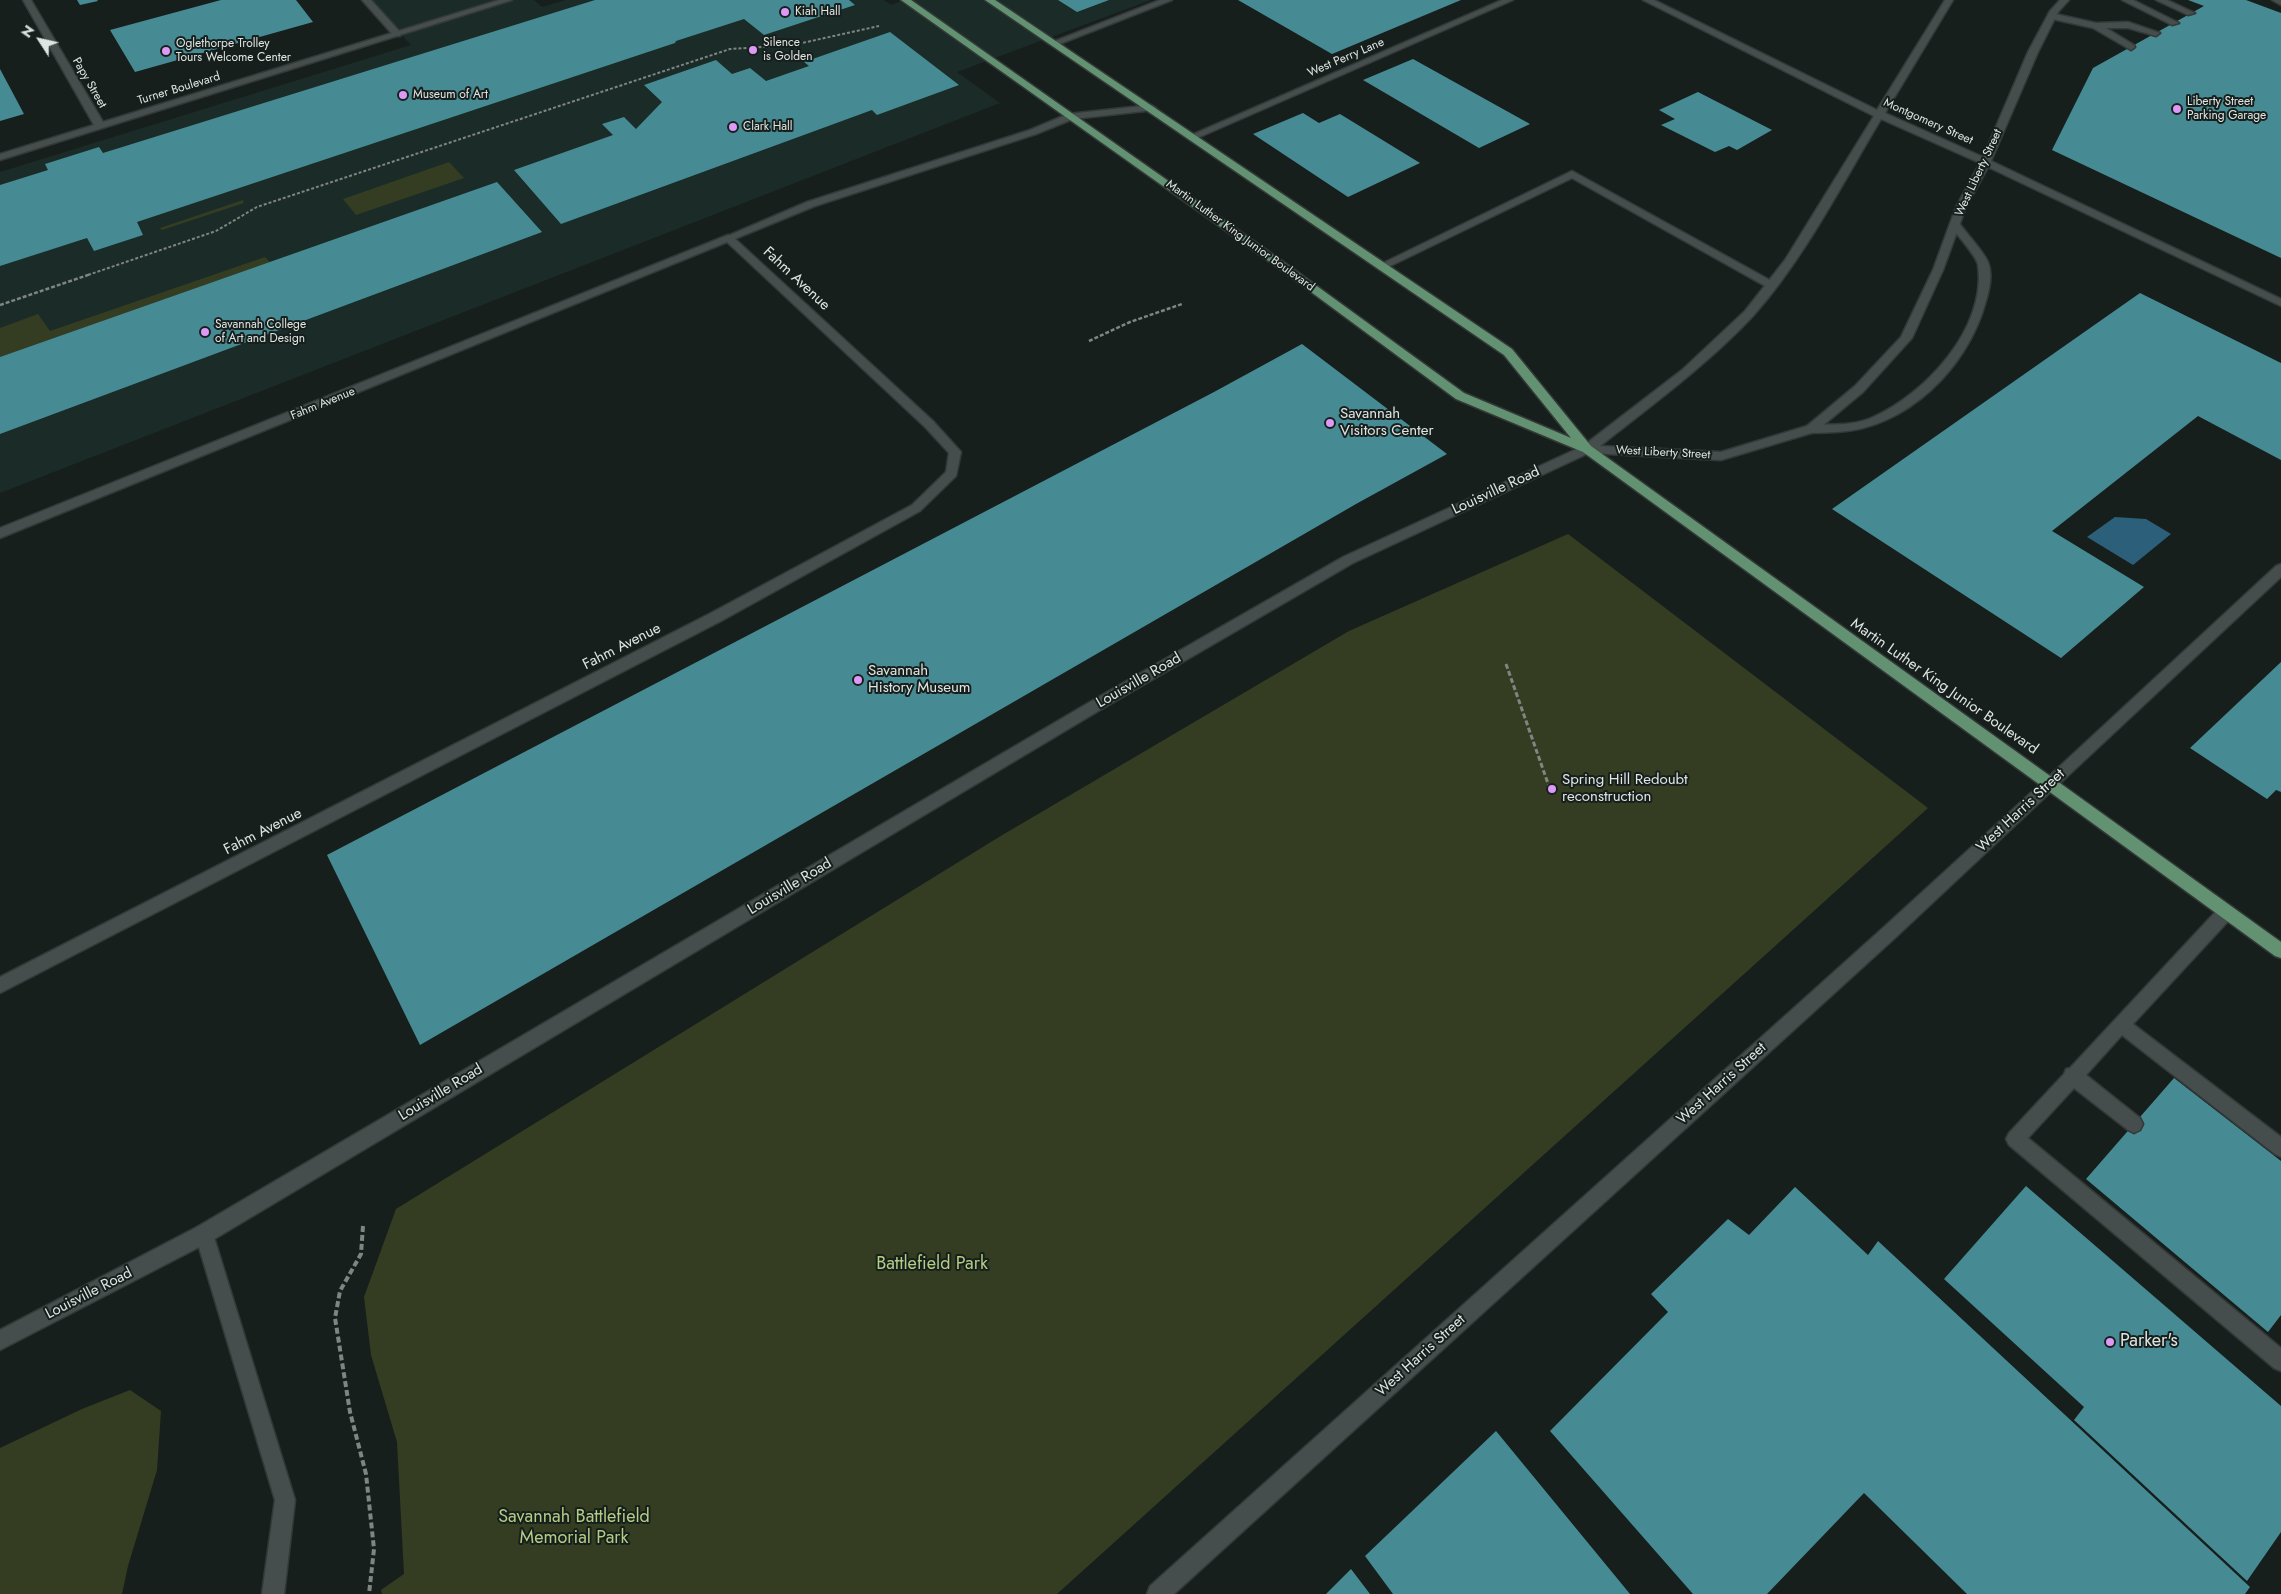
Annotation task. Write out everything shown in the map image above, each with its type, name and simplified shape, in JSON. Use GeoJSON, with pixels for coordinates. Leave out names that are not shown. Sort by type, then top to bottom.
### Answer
{"type":"FeatureCollection","features":[{"type":"Feature","properties":{"kind":"main road","name":"Papy Street"},"geometry":{"type":"LineString","coordinates":[[27,0],[100,126]]}},
{"type":"Feature","properties":{"kind":"main road"},"geometry":{"type":"LineString","coordinates":[[366,0],[397,34]]}},
{"type":"Feature","properties":{"kind":"main road","name":"Turner Boulevard"},"geometry":{"type":"LineString","coordinates":[[0,157],[508,0]]}},
{"type":"Feature","properties":{"kind":"main road","name":"Martin Luther King Junior Boulevard"},"geometry":{"type":"LineString","coordinates":[[905,0],[1288,270],[1460,396],[1587,449],[2281,951]]}},
{"type":"Feature","properties":{"kind":"main road","name":"Martin Luther King Junior Boulevard"},"geometry":{"type":"LineString","coordinates":[[989,0],[1151,108],[1192,138],[1508,352],[1587,449]]}},
{"type":"Feature","properties":{"kind":"main road"},"geometry":{"type":"LineString","coordinates":[[1054,43],[1168,0]]}},
{"type":"Feature","properties":{"kind":"main road","name":"West Perry Lane"},"geometry":{"type":"LineString","coordinates":[[1192,138],[1509,0]]}},
{"type":"Feature","properties":{"kind":"main road","name":"Montgomery Street"},"geometry":{"type":"LineString","coordinates":[[1647,0],[1878,114],[1986,162],[2281,303]]}},
{"type":"Feature","properties":{"kind":"main road","name":"West Liberty Street"},"geometry":{"type":"LineString","coordinates":[[1587,449],[1686,373],[1749,314],[1790,260],[1949,0]]}},
{"type":"Feature","properties":{"kind":"main road","name":"West Liberty Street"},"geometry":{"type":"LineString","coordinates":[[1587,449],[1721,456],[1811,429],[1859,389],[1906,338],[1938,270],[1961,207],[1986,162],[2029,60],[2051,16],[2065,0]]}},
{"type":"Feature","properties":{"kind":"main road"},"geometry":{"type":"LineString","coordinates":[[2126,0],[2175,23]]}},
{"type":"Feature","properties":{"kind":"main road"},"geometry":{"type":"LineString","coordinates":[[2160,0],[2191,13]]}},
{"type":"Feature","properties":{"kind":"main road"},"geometry":{"type":"LineString","coordinates":[[2276,0],[2281,2]]}},
{"type":"Feature","properties":{"kind":"main road"},"geometry":{"type":"LineString","coordinates":[[2051,16],[2096,26],[2128,25],[2156,33]]}},
{"type":"Feature","properties":{"kind":"main road"},"geometry":{"type":"LineString","coordinates":[[2096,26],[2131,46]]}},
{"type":"Feature","properties":{"kind":"main road","name":"Fahm Avenue"},"geometry":{"type":"LineString","coordinates":[[0,533],[811,204],[1014,139],[1071,116],[1151,108]]}},
{"type":"Feature","properties":{"kind":"main road"},"geometry":{"type":"LineString","coordinates":[[1382,266],[1572,174],[1772,285]]}},
{"type":"Feature","properties":{"kind":"main road"},"geometry":{"type":"LineString","coordinates":[[1811,429],[1855,426],[1875,421],[1900,407],[1929,385],[1953,360],[1974,324],[1984,289],[1983,263],[1955,225]]}},
{"type":"Feature","properties":{"kind":"main road","name":"Fahm Avenue"},"geometry":{"type":"LineString","coordinates":[[0,985],[716,617],[916,508],[952,473],[955,452],[929,424],[728,238]]}},
{"type":"Feature","properties":{"kind":"main road","name":"Louisville Road"},"geometry":{"type":"LineString","coordinates":[[0,1340],[204,1234],[1095,706],[1348,560],[1587,449]]}},
{"type":"Feature","properties":{"kind":"main road","name":"West Harris Street"},"geometry":{"type":"LineString","coordinates":[[1158,1594],[1890,932],[2281,569]]}},
{"type":"Feature","properties":{"kind":"main road"},"geometry":{"type":"LineString","coordinates":[[2226,912],[2122,1025],[2072,1075],[2015,1139],[2281,1361]]}},
{"type":"Feature","properties":{"kind":"main road"},"geometry":{"type":"LineString","coordinates":[[2122,1025],[2281,1148]]}},
{"type":"Feature","properties":{"kind":"main road"},"geometry":{"type":"LineString","coordinates":[[2072,1075],[2134,1124]]}},
{"type":"Feature","properties":{"kind":"main road"},"geometry":{"type":"LineString","coordinates":[[204,1234],[285,1500],[273,1594]]}},
{"type":"Feature","properties":{"kind":"path"},"geometry":{"type":"LineString","coordinates":[[0,305],[216,231],[257,207],[730,49],[793,45],[885,24]]}},
{"type":"Feature","properties":{"kind":"path"},"geometry":{"type":"LineString","coordinates":[[1089,341],[1130,322],[1182,304]]}},
{"type":"Feature","properties":{"kind":"path"},"geometry":{"type":"LineString","coordinates":[[1506,664],[1551,792]]}},
{"type":"Feature","properties":{"kind":"path"},"geometry":{"type":"LineString","coordinates":[[363,1226],[361,1254],[340,1292],[335,1318],[349,1404],[366,1474],[374,1549],[369,1594]]}},
{"type":"Feature","properties":{"kind":"shaded area","name":"Savannah College of Art and Design"},"geometry":{"type":"Polygon","coordinates":[[[369,0],[534,0],[542,7],[566,0],[884,0],[891,5],[904,0],[1151,0],[957,72],[1000,103],[0,493],[0,172],[411,45],[369,0]]]}},
{"type":"Feature","properties":{"kind":"green space"},"geometry":{"type":"Polygon","coordinates":[[[449,162],[464,178],[356,215],[343,199],[449,162]]]}},
{"type":"Feature","properties":{"kind":"green space"},"geometry":{"type":"Polygon","coordinates":[[[243,200],[244,203],[162,230],[160,228],[243,200]]]}},
{"type":"Feature","properties":{"kind":"green space"},"geometry":{"type":"Polygon","coordinates":[[[265,257],[270,262],[0,357],[0,328],[38,314],[50,331],[265,257]]]}},
{"type":"Feature","properties":{"kind":"green space","name":"Battlefield Park"},"geometry":{"type":"Polygon","coordinates":[[[1568,534],[1928,808],[1057,1594],[382,1594],[381,1590],[404,1574],[397,1442],[371,1355],[364,1297],[396,1209],[999,837],[1349,631],[1568,534]]]}},
{"type":"Feature","properties":{"kind":"green space"},"geometry":{"type":"Polygon","coordinates":[[[130,1390],[161,1411],[157,1470],[128,1566],[122,1594],[0,1594],[0,1448],[82,1409],[130,1390]]]}},
{"type":"Feature","properties":{"kind":"water"},"geometry":{"type":"Polygon","coordinates":[[[2115,517],[2146,519],[2171,534],[2133,565],[2087,537],[2115,517]]]}},
{"type":"Feature","properties":{"kind":"building"},"geometry":{"type":"Polygon","coordinates":[[[77,0],[97,0],[98,1],[80,5],[77,0]]]}},
{"type":"Feature","properties":{"kind":"building","name":"Oglethorpe Trolley Tours Welcome Center"},"geometry":{"type":"Polygon","coordinates":[[[221,0],[296,0],[313,22],[135,72],[110,30],[221,0]]]}},
{"type":"Feature","properties":{"kind":"building","name":"Museum of Art"},"geometry":{"type":"Polygon","coordinates":[[[595,0],[849,0],[855,5],[764,35],[744,19],[137,222],[143,235],[94,251],[87,238],[0,266],[0,185],[48,170],[45,164],[99,147],[103,153],[595,0]]]}},
{"type":"Feature","properties":{"kind":"building"},"geometry":{"type":"Polygon","coordinates":[[[1058,0],[1109,0],[1077,12],[1058,0]]]}},
{"type":"Feature","properties":{"kind":"building"},"geometry":{"type":"Polygon","coordinates":[[[1238,0],[1461,0],[1332,54],[1238,0]]]}},
{"type":"Feature","properties":{"kind":"building","name":"Liberty Street Parking Garage"},"geometry":{"type":"Polygon","coordinates":[[[2188,0],[2246,0],[2281,13],[2281,258],[2052,150],[2093,68],[2204,6],[2188,0]]]}},
{"type":"Feature","properties":{"kind":"building","name":"Clark Hall"},"geometry":{"type":"Polygon","coordinates":[[[890,32],[959,85],[877,115],[872,110],[561,224],[514,170],[613,135],[602,124],[624,117],[636,129],[662,102],[644,85],[716,60],[732,74],[750,68],[766,81],[809,66],[804,62],[890,32]]]}},
{"type":"Feature","properties":{"kind":"building"},"geometry":{"type":"Polygon","coordinates":[[[1413,59],[1530,124],[1479,148],[1363,80],[1413,59]]]}},
{"type":"Feature","properties":{"kind":"building"},"geometry":{"type":"Polygon","coordinates":[[[0,69],[24,114],[0,121],[0,69]]]}},
{"type":"Feature","properties":{"kind":"building"},"geometry":{"type":"Polygon","coordinates":[[[1698,92],[1772,130],[1737,150],[1729,146],[1715,152],[1661,125],[1675,119],[1659,110],[1698,92]]]}},
{"type":"Feature","properties":{"kind":"building"},"geometry":{"type":"Polygon","coordinates":[[[1303,113],[1319,123],[1340,114],[1420,163],[1348,197],[1253,134],[1303,113]]]}},
{"type":"Feature","properties":{"kind":"building"},"geometry":{"type":"Polygon","coordinates":[[[497,182],[542,232],[0,434],[0,357],[497,182]]]}},
{"type":"Feature","properties":{"kind":"building"},"geometry":{"type":"Polygon","coordinates":[[[2140,293],[2281,363],[2281,460],[2198,416],[2052,531],[2144,587],[2061,658],[1832,509],[2140,293]]]}},
{"type":"Feature","properties":{"kind":"building","name":"Savannah History Museum"},"geometry":{"type":"Polygon","coordinates":[[[1302,344],[1447,454],[1356,504],[420,1045],[327,855],[1214,392],[1302,344]]]}},
{"type":"Feature","properties":{"kind":"building"},"geometry":{"type":"Polygon","coordinates":[[[2281,662],[2281,792],[2276,790],[2267,799],[2190,748],[2281,662]]]}},
{"type":"Feature","properties":{"kind":"building"},"geometry":{"type":"Polygon","coordinates":[[[2174,1078],[2281,1161],[2281,1315],[2268,1332],[2086,1179],[2174,1078]]]}},
{"type":"Feature","properties":{"kind":"building","name":"Parker's"},"geometry":{"type":"Polygon","coordinates":[[[2026,1186],[2281,1406],[2281,1532],[2247,1581],[2074,1420],[2084,1407],[1944,1279],[2026,1186]]]}},
{"type":"Feature","properties":{"kind":"building"},"geometry":{"type":"Polygon","coordinates":[[[1795,1187],[1868,1255],[1878,1241],[2250,1587],[2245,1594],[1967,1594],[1864,1493],[1767,1594],[1693,1594],[1550,1431],[1668,1312],[1651,1294],[1728,1219],[1749,1235],[1795,1187]]]}},
{"type":"Feature","properties":{"kind":"building"},"geometry":{"type":"Polygon","coordinates":[[[1496,1431],[1630,1594],[1393,1594],[1365,1556],[1496,1431]]]}},
{"type":"Feature","properties":{"kind":"building"},"geometry":{"type":"Polygon","coordinates":[[[1351,1569],[1370,1594],[1326,1594],[1351,1569]]]}},
{"type":"Feature","properties":{"kind":"place","name":"Kiah Hall"},"geometry":{"type":"Point","coordinates":[785,12]}},
{"type":"Feature","properties":{"kind":"place","name":"Silence is Golden"},"geometry":{"type":"Point","coordinates":[753,50]}},
{"type":"Feature","properties":{"kind":"place","name":"Oglethorpe Trolley Tours Welcome Center"},"geometry":{"type":"Point","coordinates":[166,51]}},
{"type":"Feature","properties":{"kind":"place","name":"Museum of Art"},"geometry":{"type":"Point","coordinates":[403,95]}},
{"type":"Feature","properties":{"kind":"place","name":"Liberty Street Parking Garage"},"geometry":{"type":"Point","coordinates":[2177,109]}},
{"type":"Feature","properties":{"kind":"place","name":"Clark Hall"},"geometry":{"type":"Point","coordinates":[733,127]}},
{"type":"Feature","properties":{"kind":"place","name":"Savannah College of Art and Design"},"geometry":{"type":"Point","coordinates":[205,332]}},
{"type":"Feature","properties":{"kind":"place","name":"Savannah Visitors Center"},"geometry":{"type":"Point","coordinates":[1330,423]}},
{"type":"Feature","properties":{"kind":"place","name":"Savannah History Museum"},"geometry":{"type":"Point","coordinates":[858,680]}},
{"type":"Feature","properties":{"kind":"place","name":"Spring Hill Redoubt reconstruction"},"geometry":{"type":"Point","coordinates":[1552,789]}},
{"type":"Feature","properties":{"kind":"place","name":"Parker's"},"geometry":{"type":"Point","coordinates":[2110,1342]}},
{"type":"Feature","properties":{"kind":"park label","name":"Savannah Battlefield Memorial Park"},"geometry":{"type":"Point","coordinates":[574,1528]}}]}
